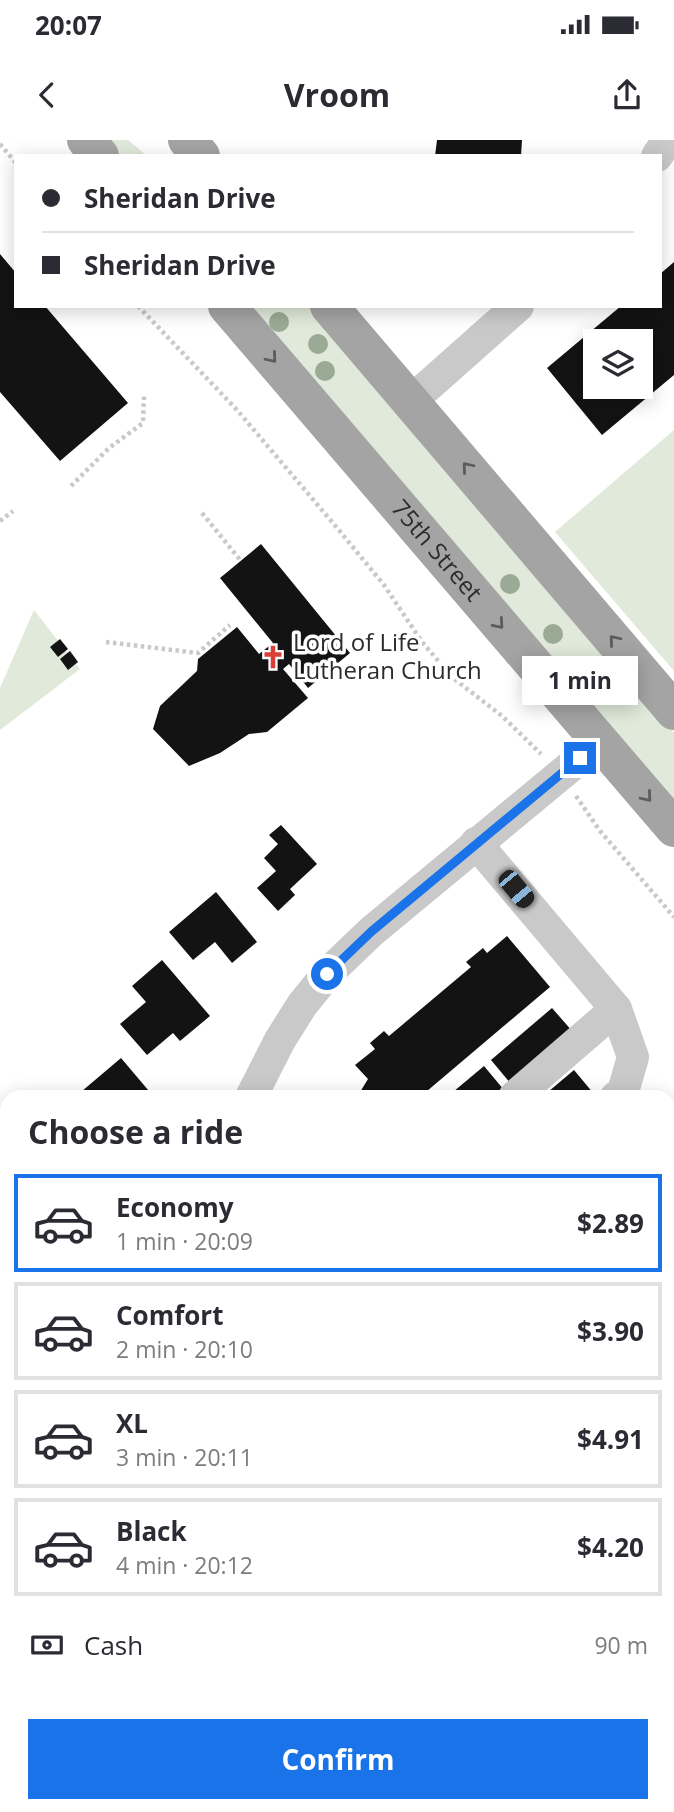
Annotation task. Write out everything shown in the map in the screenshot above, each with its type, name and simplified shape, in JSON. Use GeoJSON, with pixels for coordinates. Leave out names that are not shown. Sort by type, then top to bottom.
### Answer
{"type":"FeatureCollection","features":[{"type":"Feature","properties":{"kind":"main road"},"geometry":{"type":"LineString","coordinates":[[86,140],[98,154]]}},
{"type":"Feature","properties":{"kind":"main road"},"geometry":{"type":"LineString","coordinates":[[187,140],[199,154]]}},
{"type":"Feature","properties":{"kind":"main road","name":"75th Street"},"geometry":{"type":"LineString","coordinates":[[230,308],[674,828]]}},
{"type":"Feature","properties":{"kind":"main road"},"geometry":{"type":"LineString","coordinates":[[332,308],[671,703]]}},
{"type":"Feature","properties":{"kind":"street"},"geometry":{"type":"LineString","coordinates":[[411,401],[516,308]]}},
{"type":"Feature","properties":{"kind":"street"},"geometry":{"type":"LineString","coordinates":[[255,1090],[280,1040],[302,1005],[327,974],[372,931],[600,742]]}},
{"type":"Feature","properties":{"kind":"street"},"geometry":{"type":"LineString","coordinates":[[476,843],[616,1009],[633,1057],[624,1090]]}},
{"type":"Feature","properties":{"kind":"street"},"geometry":{"type":"LineString","coordinates":[[522,1090],[616,1009]]}},
{"type":"Feature","properties":{"kind":"path"},"geometry":{"type":"LineString","coordinates":[[0,144],[14,161]]}},
{"type":"Feature","properties":{"kind":"path"},"geometry":{"type":"LineString","coordinates":[[140,308],[237,410],[338,529],[384,585],[422,642],[453,678],[502,716],[543,756]]}},
{"type":"Feature","properties":{"kind":"path"},"geometry":{"type":"LineString","coordinates":[[71,486],[108,448],[143,423],[144,395]]}},
{"type":"Feature","properties":{"kind":"path"},"geometry":{"type":"LineString","coordinates":[[0,521],[13,512]]}},
{"type":"Feature","properties":{"kind":"path"},"geometry":{"type":"LineString","coordinates":[[202,513],[241,561]]}},
{"type":"Feature","properties":{"kind":"path"},"geometry":{"type":"LineString","coordinates":[[106,642],[198,653],[230,625]]}},
{"type":"Feature","properties":{"kind":"path"},"geometry":{"type":"LineString","coordinates":[[572,790],[600,831],[674,917]]}},
{"type":"Feature","properties":{"kind":"green space"},"geometry":{"type":"Polygon","coordinates":[[[108,140],[128,140],[145,154],[119,154],[108,140]]]}},
{"type":"Feature","properties":{"kind":"green space"},"geometry":{"type":"Polygon","coordinates":[[[252,308],[311,308],[674,733],[674,806],[252,308]]]}},
{"type":"Feature","properties":{"kind":"green space"},"geometry":{"type":"Polygon","coordinates":[[[674,430],[674,671],[555,532],[674,430]]]}},
{"type":"Feature","properties":{"kind":"green space"},"geometry":{"type":"Polygon","coordinates":[[[34,610],[80,669],[0,730],[0,688],[34,610]]]}},
{"type":"Feature","properties":{"kind":"building"},"geometry":{"type":"Polygon","coordinates":[[[437,140],[522,140],[521,154],[435,154],[437,140]]]}},
{"type":"Feature","properties":{"kind":"building"},"geometry":{"type":"Polygon","coordinates":[[[0,254],[14,271],[14,308],[47,308],[128,403],[60,461],[0,392],[0,254]]]}},
{"type":"Feature","properties":{"kind":"building"},"geometry":{"type":"Polygon","coordinates":[[[674,262],[674,375],[653,392],[653,329],[594,329],[619,308],[662,308],[662,272],[674,262]]]}},
{"type":"Feature","properties":{"kind":"building"},"geometry":{"type":"Polygon","coordinates":[[[583,338],[583,399],[645,399],[602,435],[547,368],[583,338]]]}},
{"type":"Feature","properties":{"kind":"building","name":"Lord of Life Lutheran Church"},"geometry":{"type":"Polygon","coordinates":[[[261,544],[350,653],[308,688],[289,664],[283,669],[308,698],[267,732],[249,734],[220,753],[189,766],[153,729],[160,706],[197,671],[198,659],[237,627],[259,654],[273,643],[220,578],[261,544]]]}},
{"type":"Feature","properties":{"kind":"building"},"geometry":{"type":"Polygon","coordinates":[[[60,639],[68,649],[58,657],[50,647],[60,639]]]}},
{"type":"Feature","properties":{"kind":"building"},"geometry":{"type":"Polygon","coordinates":[[[70,651],[78,662],[68,670],[60,659],[70,651]]]}},
{"type":"Feature","properties":{"kind":"building"},"geometry":{"type":"Polygon","coordinates":[[[281,825],[317,864],[290,889],[295,895],[278,911],[257,888],[276,871],[264,858],[278,844],[269,835],[281,825]]]}},
{"type":"Feature","properties":{"kind":"building"},"geometry":{"type":"Polygon","coordinates":[[[216,892],[257,942],[232,963],[215,942],[193,960],[169,932],[216,892]]]}},
{"type":"Feature","properties":{"kind":"building"},"geometry":{"type":"Polygon","coordinates":[[[507,936],[550,987],[428,1090],[361,1090],[368,1079],[355,1065],[375,1049],[370,1043],[384,1031],[389,1036],[471,967],[466,962],[483,948],[487,953],[507,936]]]}},
{"type":"Feature","properties":{"kind":"building"},"geometry":{"type":"Polygon","coordinates":[[[162,960],[210,1016],[180,1041],[173,1033],[147,1055],[120,1024],[146,1002],[132,986],[162,960]]]}},
{"type":"Feature","properties":{"kind":"building"},"geometry":{"type":"Polygon","coordinates":[[[552,1008],[573,1032],[511,1084],[491,1060],[552,1008]]]}},
{"type":"Feature","properties":{"kind":"building"},"geometry":{"type":"Polygon","coordinates":[[[121,1058],[148,1090],[83,1090],[121,1058]]]}},
{"type":"Feature","properties":{"kind":"building"},"geometry":{"type":"Polygon","coordinates":[[[484,1066],[504,1090],[455,1090],[484,1066]]]}},
{"type":"Feature","properties":{"kind":"building"},"geometry":{"type":"Polygon","coordinates":[[[574,1070],[591,1090],[550,1090],[574,1070]]]}},
{"type":"Feature","properties":{"kind":"place","name":"Lord of Life Lutheran Church"},"geometry":{"type":"Point","coordinates":[273,657]}},
{"type":"Feature","properties":{"kind":"route"},"geometry":{"type":"LineString","coordinates":[[327,974],[353,947],[580,758]]}}]}
